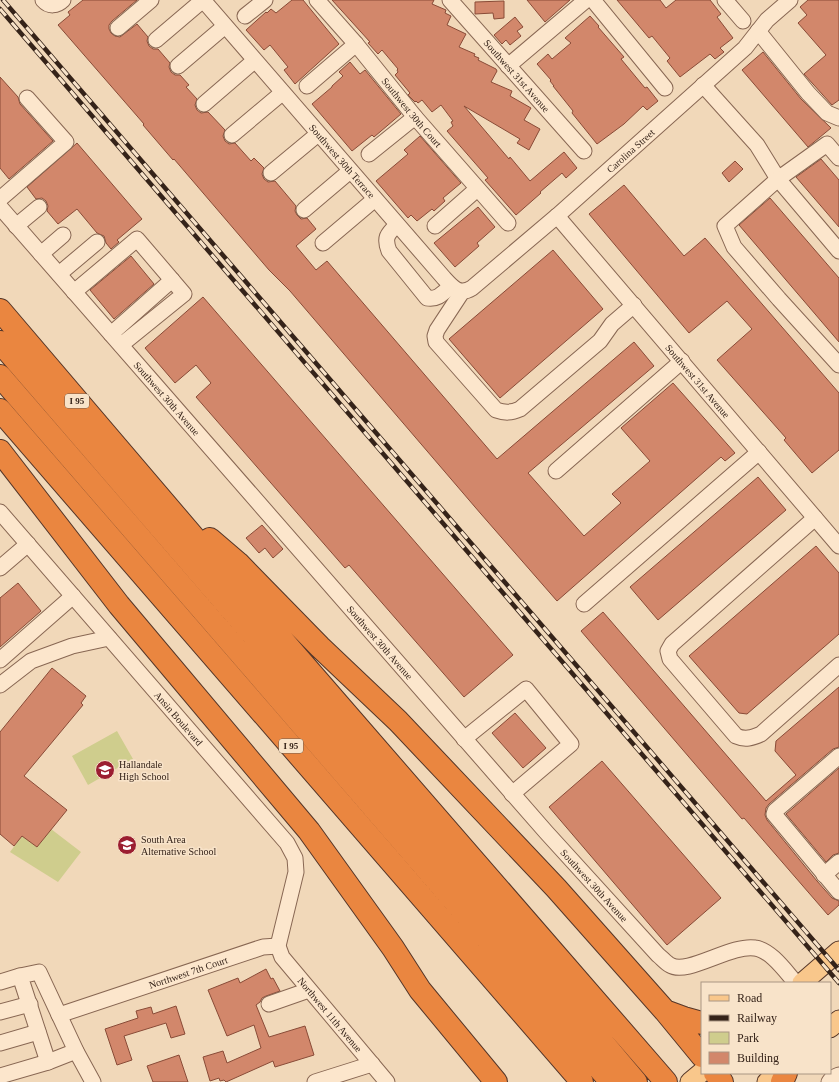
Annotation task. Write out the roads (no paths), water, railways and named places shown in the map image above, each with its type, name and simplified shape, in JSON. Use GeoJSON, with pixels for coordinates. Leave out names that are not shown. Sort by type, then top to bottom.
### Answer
{"type":"FeatureCollection","features":[{"type":"Feature","properties":{"kind":"highway","name":"I 95"},"geometry":{"type":"LineString","coordinates":[[0,310],[154,492],[666,1082]]}},
{"type":"Feature","properties":{"kind":"highway"},"geometry":{"type":"LineString","coordinates":[[0,342],[483,901],[624,1079]]}},
{"type":"Feature","properties":{"kind":"highway"},"geometry":{"type":"LineString","coordinates":[[0,376],[624,1079]]}},
{"type":"Feature","properties":{"kind":"highway","name":"I 95"},"geometry":{"type":"LineString","coordinates":[[0,410],[582,1082]]}},
{"type":"Feature","properties":{"kind":"highway"},"geometry":{"type":"LineString","coordinates":[[0,451],[119,605],[309,831],[393,948],[420,990],[496,1082]]}},
{"type":"Feature","properties":{"kind":"highway"},"geometry":{"type":"LineString","coordinates":[[154,492],[238,564],[320,648],[398,721],[556,888],[701,1055]]}},
{"type":"Feature","properties":{"kind":"highway"},"geometry":{"type":"LineString","coordinates":[[664,1011],[701,1023]]}},
{"type":"Feature","properties":{"kind":"highway"},"geometry":{"type":"LineString","coordinates":[[716,1074],[722,1082]]}},
{"type":"Feature","properties":{"kind":"main road"},"geometry":{"type":"LineString","coordinates":[[803,982],[839,951]]}},
{"type":"Feature","properties":{"kind":"main road"},"geometry":{"type":"LineString","coordinates":[[831,1027],[839,1020]]}},
{"type":"Feature","properties":{"kind":"main road"},"geometry":{"type":"LineString","coordinates":[[690,1082],[701,1073]]}},
{"type":"Feature","properties":{"kind":"main road"},"geometry":{"type":"LineString","coordinates":[[751,1082],[759,1074]]}},
{"type":"Feature","properties":{"kind":"main road"},"geometry":{"type":"LineString","coordinates":[[767,1082],[777,1074]]}},
{"type":"Feature","properties":{"kind":"street"},"geometry":{"type":"LineString","coordinates":[[43,0],[50,5],[55,5],[63,0]]}},
{"type":"Feature","properties":{"kind":"street"},"geometry":{"type":"LineString","coordinates":[[118,28],[151,0]]}},
{"type":"Feature","properties":{"kind":"street"},"geometry":{"type":"LineString","coordinates":[[156,40],[203,0],[225,26],[178,66]]}},
{"type":"Feature","properties":{"kind":"street"},"geometry":{"type":"LineString","coordinates":[[246,16],[265,0]]}},
{"type":"Feature","properties":{"kind":"street","name":"Southwest 30th Court"},"geometry":{"type":"LineString","coordinates":[[317,0],[356,44],[415,117],[508,223]]}},
{"type":"Feature","properties":{"kind":"street","name":"Southwest 31st Avenue"},"geometry":{"type":"LineString","coordinates":[[450,0],[584,151]]}},
{"type":"Feature","properties":{"kind":"street"},"geometry":{"type":"LineString","coordinates":[[508,66],[586,0]]}},
{"type":"Feature","properties":{"kind":"street"},"geometry":{"type":"LineString","coordinates":[[593,0],[665,88]]}},
{"type":"Feature","properties":{"kind":"street"},"geometry":{"type":"LineString","coordinates":[[725,0],[743,21]]}},
{"type":"Feature","properties":{"kind":"street","name":"Carolina Street"},"geometry":{"type":"LineString","coordinates":[[397,225],[389,233],[386,244],[389,251],[427,298],[433,299],[456,289],[467,291],[557,216],[745,48],[767,20],[790,0]]}},
{"type":"Feature","properties":{"kind":"street","name":"Southwest 30th Terrace"},"geometry":{"type":"LineString","coordinates":[[225,26],[374,199],[456,289]]}},
{"type":"Feature","properties":{"kind":"street"},"geometry":{"type":"LineString","coordinates":[[758,31],[808,93],[827,113],[839,118]]}},
{"type":"Feature","properties":{"kind":"street"},"geometry":{"type":"LineString","coordinates":[[307,86],[356,44]]}},
{"type":"Feature","properties":{"kind":"street"},"geometry":{"type":"LineString","coordinates":[[204,104],[254,61]]}},
{"type":"Feature","properties":{"kind":"street"},"geometry":{"type":"LineString","coordinates":[[703,85],[757,145],[778,178],[839,251]]}},
{"type":"Feature","properties":{"kind":"street"},"geometry":{"type":"LineString","coordinates":[[232,135],[282,93]]}},
{"type":"Feature","properties":{"kind":"street"},"geometry":{"type":"LineString","coordinates":[[0,199],[66,142],[28,98]]}},
{"type":"Feature","properties":{"kind":"street"},"geometry":{"type":"LineString","coordinates":[[369,154],[415,117]]}},
{"type":"Feature","properties":{"kind":"street"},"geometry":{"type":"LineString","coordinates":[[271,173],[318,134]]}},
{"type":"Feature","properties":{"kind":"street"},"geometry":{"type":"LineString","coordinates":[[839,158],[827,144],[778,178],[725,226],[734,247],[839,365]]}},
{"type":"Feature","properties":{"kind":"street"},"geometry":{"type":"LineString","coordinates":[[304,210],[350,171]]}},
{"type":"Feature","properties":{"kind":"street"},"geometry":{"type":"LineString","coordinates":[[435,226],[477,189]]}},
{"type":"Feature","properties":{"kind":"street"},"geometry":{"type":"LineString","coordinates":[[323,242],[374,199]]}},
{"type":"Feature","properties":{"kind":"street","name":"Southwest 30th Avenue"},"geometry":{"type":"LineString","coordinates":[[0,207],[512,794],[648,944],[671,966],[686,967],[735,949],[755,948],[771,956],[795,982]]}},
{"type":"Feature","properties":{"kind":"street"},"geometry":{"type":"LineString","coordinates":[[16,226],[39,207]]}},
{"type":"Feature","properties":{"kind":"street","name":"Southwest 31st Avenue"},"geometry":{"type":"LineString","coordinates":[[557,216],[839,546]]}},
{"type":"Feature","properties":{"kind":"street"},"geometry":{"type":"LineString","coordinates":[[41,254],[64,235]]}},
{"type":"Feature","properties":{"kind":"street"},"geometry":{"type":"LineString","coordinates":[[74,292],[138,239],[184,294],[121,346]]}},
{"type":"Feature","properties":{"kind":"street"},"geometry":{"type":"LineString","coordinates":[[59,274],[97,242]]}},
{"type":"Feature","properties":{"kind":"street"},"geometry":{"type":"LineString","coordinates":[[111,334],[172,280]]}},
{"type":"Feature","properties":{"kind":"street"},"geometry":{"type":"LineString","coordinates":[[456,289],[437,330],[435,336],[436,342],[496,410],[504,413],[520,409],[600,341],[612,324],[634,305]]}},
{"type":"Feature","properties":{"kind":"street"},"geometry":{"type":"LineString","coordinates":[[556,471],[682,361]]}},
{"type":"Feature","properties":{"kind":"street"},"geometry":{"type":"LineString","coordinates":[[584,604],[759,452]]}},
{"type":"Feature","properties":{"kind":"street","name":"Ansin Boulevard"},"geometry":{"type":"LineString","coordinates":[[0,512],[287,843],[295,858],[296,872],[278,946]]}},
{"type":"Feature","properties":{"kind":"street"},"geometry":{"type":"LineString","coordinates":[[815,518],[672,644],[668,651],[670,659],[736,736],[743,739],[753,738],[761,734],[839,665]]}},
{"type":"Feature","properties":{"kind":"street"},"geometry":{"type":"LineString","coordinates":[[0,568],[28,544]]}},
{"type":"Feature","properties":{"kind":"street"},"geometry":{"type":"LineString","coordinates":[[0,660],[73,596]]}},
{"type":"Feature","properties":{"kind":"street"},"geometry":{"type":"LineString","coordinates":[[0,685],[31,661],[72,646],[109,638]]}},
{"type":"Feature","properties":{"kind":"street"},"geometry":{"type":"LineString","coordinates":[[464,739],[526,689],[571,744],[512,794]]}},
{"type":"Feature","properties":{"kind":"street"},"geometry":{"type":"LineString","coordinates":[[839,756],[775,811],[774,814],[839,892]]}},
{"type":"Feature","properties":{"kind":"street"},"geometry":{"type":"LineString","coordinates":[[824,875],[839,862]]}},
{"type":"Feature","properties":{"kind":"street","name":"Northwest 11th Avenue"},"geometry":{"type":"LineString","coordinates":[[278,946],[282,958],[387,1082]]}},
{"type":"Feature","properties":{"kind":"street","name":"Northwest 7th Court"},"geometry":{"type":"LineString","coordinates":[[58,1015],[263,947],[278,946]]}},
{"type":"Feature","properties":{"kind":"street"},"geometry":{"type":"LineString","coordinates":[[0,982],[39,972],[58,1015],[93,1082]]}},
{"type":"Feature","properties":{"kind":"street"},"geometry":{"type":"LineString","coordinates":[[20,976],[48,1062]]}},
{"type":"Feature","properties":{"kind":"street"},"geometry":{"type":"LineString","coordinates":[[268,1004],[309,990]]}},
{"type":"Feature","properties":{"kind":"street"},"geometry":{"type":"LineString","coordinates":[[0,1012],[30,1004]]}},
{"type":"Feature","properties":{"kind":"street"},"geometry":{"type":"LineString","coordinates":[[0,1043],[38,1032]]}},
{"type":"Feature","properties":{"kind":"street"},"geometry":{"type":"LineString","coordinates":[[0,1076],[48,1062],[76,1051]]}},
{"type":"Feature","properties":{"kind":"street"},"geometry":{"type":"LineString","coordinates":[[315,1082],[372,1064]]}},
{"type":"Feature","properties":{"kind":"street"},"geometry":{"type":"LineString","coordinates":[[829,1082],[832,1078],[839,1076]]}},
{"type":"Feature","properties":{"kind":"railway"},"geometry":{"type":"LineString","coordinates":[[3,0],[839,970]]}},
{"type":"Feature","properties":{"kind":"railway"},"geometry":{"type":"LineString","coordinates":[[0,9],[839,983]]}},
{"type":"Feature","properties":{"kind":"place","name":"Hallandale High School"},"geometry":{"type":"Point","coordinates":[105,770]}},
{"type":"Feature","properties":{"kind":"place","name":"South Area Alternative School"},"geometry":{"type":"Point","coordinates":[127,845]}}]}
